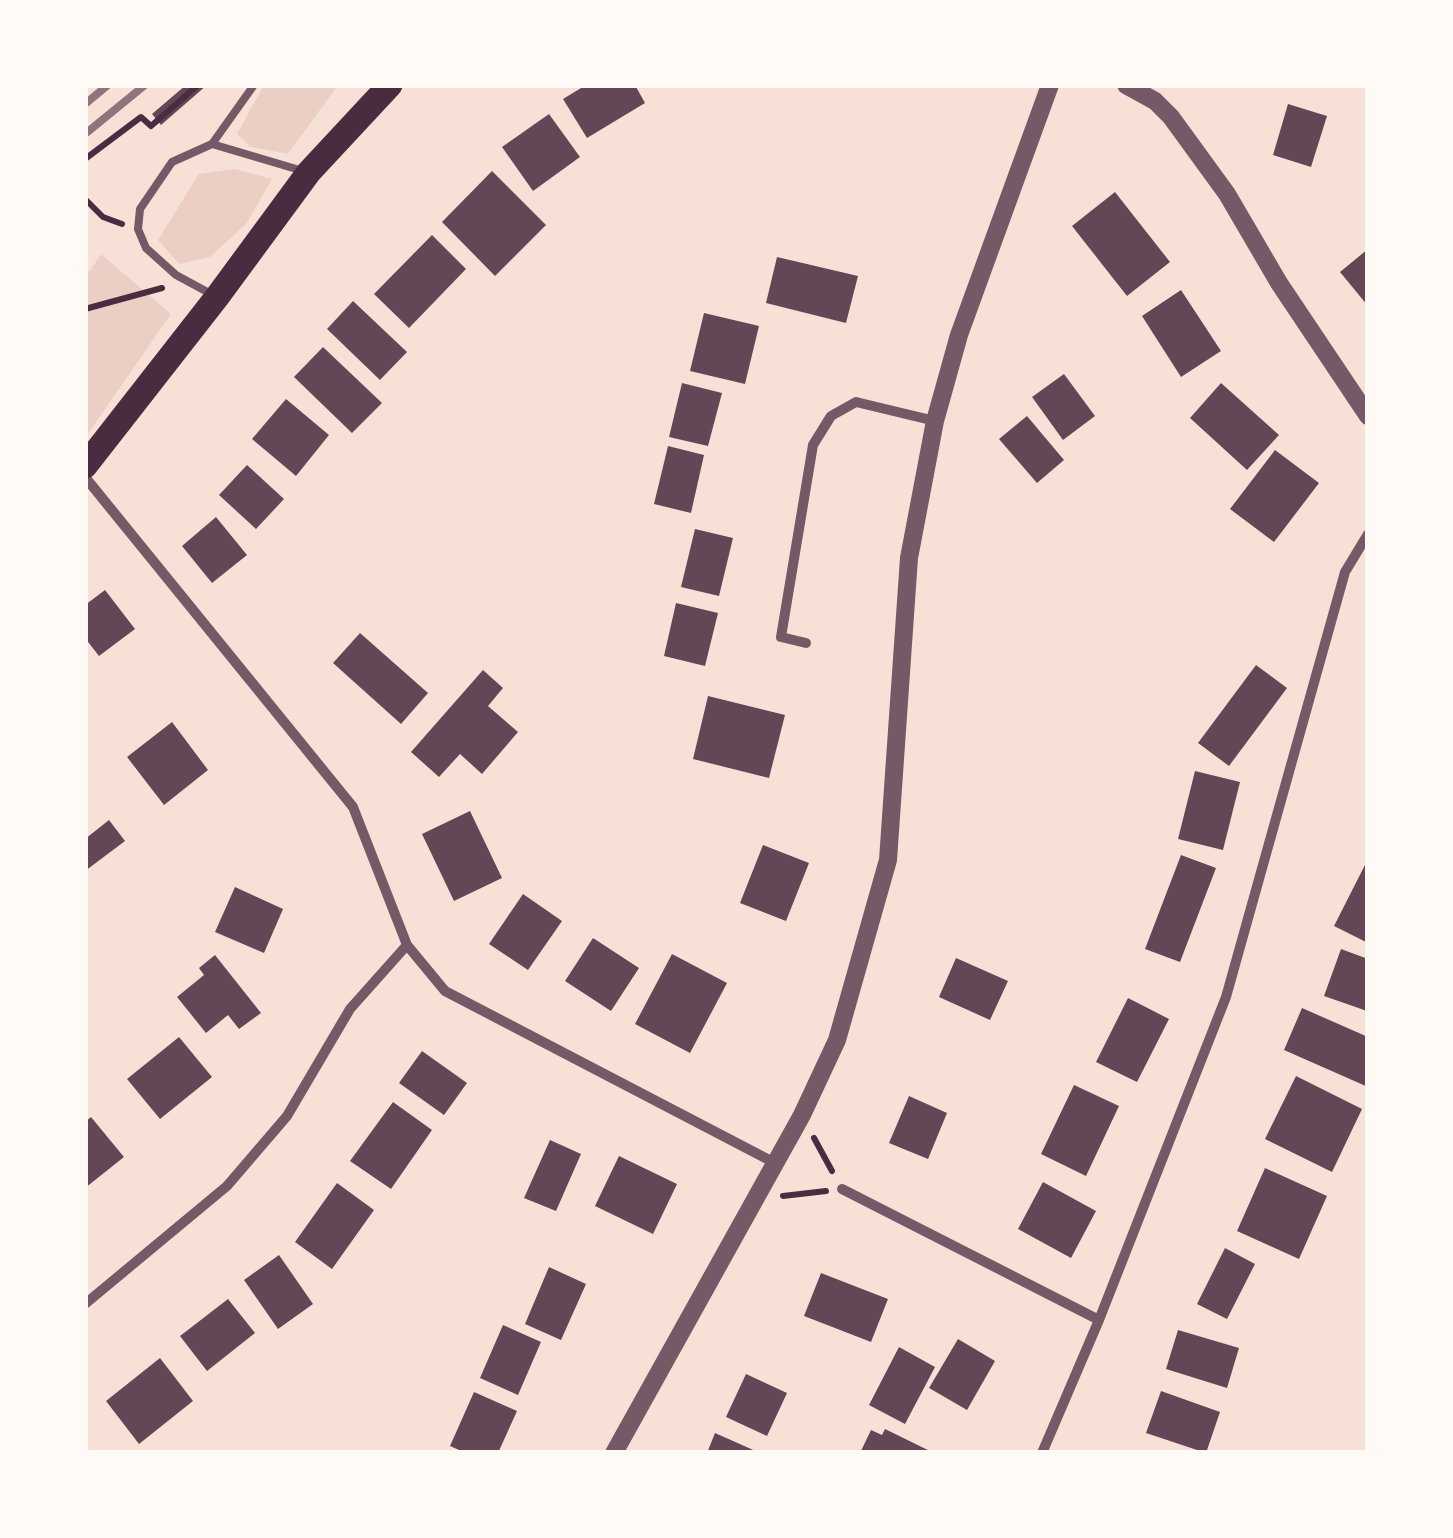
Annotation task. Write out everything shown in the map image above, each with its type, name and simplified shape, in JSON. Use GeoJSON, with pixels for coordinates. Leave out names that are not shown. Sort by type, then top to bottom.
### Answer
{"type":"FeatureCollection","features":[{"type":"Feature","properties":{"kind":"main road"},"geometry":{"type":"LineString","coordinates":[[85,466],[218,297],[309,172],[390,85]]}},
{"type":"Feature","properties":{"kind":"street"},"geometry":{"type":"LineString","coordinates":[[614,1453],[802,1115],[837,1040],[888,860],[908,558],[935,421],[959,336],[1050,85]]}},
{"type":"Feature","properties":{"kind":"street"},"geometry":{"type":"LineString","coordinates":[[1126,85],[1156,101],[1182,132],[1227,194],[1279,283],[1368,416]]}},
{"type":"Feature","properties":{"kind":"street"},"geometry":{"type":"LineString","coordinates":[[806,643],[781,637],[813,445],[831,416],[856,402],[935,421]]}},
{"type":"Feature","properties":{"kind":"street"},"geometry":{"type":"LineString","coordinates":[[85,476],[353,807],[407,945],[445,991],[776,1163]]}},
{"type":"Feature","properties":{"kind":"street"},"geometry":{"type":"LineString","coordinates":[[1042,1453],[1099,1320],[1226,997],[1344,572],[1368,534]]}},
{"type":"Feature","properties":{"kind":"street"},"geometry":{"type":"LineString","coordinates":[[85,1304],[227,1186],[287,1116],[350,1009],[407,945]]}},
{"type":"Feature","properties":{"kind":"street"},"geometry":{"type":"LineString","coordinates":[[842,1189],[1099,1320]]}},
{"type":"Feature","properties":{"kind":"lane"},"geometry":{"type":"LineString","coordinates":[[218,297],[176,275],[146,248],[138,230],[140,209],[172,162],[212,144],[254,85]]}},
{"type":"Feature","properties":{"kind":"lane"},"geometry":{"type":"LineString","coordinates":[[212,144],[309,172]]}},
{"type":"Feature","properties":{"kind":"path"},"geometry":{"type":"LineString","coordinates":[[85,159],[141,116],[151,126],[198,85]]}},
{"type":"Feature","properties":{"kind":"path"},"geometry":{"type":"LineString","coordinates":[[85,200],[103,218],[138,230]]}},
{"type":"Feature","properties":{"kind":"path"},"geometry":{"type":"LineString","coordinates":[[85,309],[188,281]]}},
{"type":"Feature","properties":{"kind":"path"},"geometry":{"type":"LineString","coordinates":[[755,1199],[842,1189],[802,1115]]}},
{"type":"Feature","properties":{"kind":"shaded area"},"geometry":{"type":"Polygon","coordinates":[[[264,85],[338,85],[288,154],[251,147],[237,134],[264,85]]]}},
{"type":"Feature","properties":{"kind":"shaded area"},"geometry":{"type":"Polygon","coordinates":[[[235,169],[272,179],[246,224],[210,257],[179,264],[158,240],[199,174],[235,169]]]}},
{"type":"Feature","properties":{"kind":"shaded area"},"geometry":{"type":"Polygon","coordinates":[[[101,254],[171,314],[85,438],[85,270],[90,271],[101,254]]]}},
{"type":"Feature","properties":{"kind":"building"},"geometry":{"type":"Polygon","coordinates":[[[186,85],[207,85],[161,125],[152,114],[186,85]]]}},
{"type":"Feature","properties":{"kind":"building"},"geometry":{"type":"Polygon","coordinates":[[[586,85],[635,85],[645,103],[587,138],[563,99],[586,85]]]}},
{"type":"Feature","properties":{"kind":"building"},"geometry":{"type":"Polygon","coordinates":[[[1288,104],[1327,116],[1311,167],[1273,155],[1288,104]]]}},
{"type":"Feature","properties":{"kind":"building"},"geometry":{"type":"Polygon","coordinates":[[[549,114],[580,157],[533,191],[502,147],[549,114]]]}},
{"type":"Feature","properties":{"kind":"building"},"geometry":{"type":"Polygon","coordinates":[[[492,171],[546,225],[495,276],[442,222],[492,171]]]}},
{"type":"Feature","properties":{"kind":"building"},"geometry":{"type":"Polygon","coordinates":[[[1115,192],[1170,262],[1127,296],[1072,226],[1115,192]]]}},
{"type":"Feature","properties":{"kind":"building"},"geometry":{"type":"Polygon","coordinates":[[[432,235],[466,269],[409,328],[374,294],[432,235]]]}},
{"type":"Feature","properties":{"kind":"building"},"geometry":{"type":"Polygon","coordinates":[[[1368,249],[1368,306],[1340,272],[1368,249]]]}},
{"type":"Feature","properties":{"kind":"building"},"geometry":{"type":"Polygon","coordinates":[[[777,257],[858,276],[846,323],[766,303],[777,257]]]}},
{"type":"Feature","properties":{"kind":"building"},"geometry":{"type":"Polygon","coordinates":[[[1181,290],[1221,351],[1181,377],[1142,316],[1181,290]]]}},
{"type":"Feature","properties":{"kind":"building"},"geometry":{"type":"Polygon","coordinates":[[[353,301],[407,352],[380,380],[327,329],[353,301]]]}},
{"type":"Feature","properties":{"kind":"building"},"geometry":{"type":"Polygon","coordinates":[[[704,313],[759,326],[745,384],[690,371],[704,313]]]}},
{"type":"Feature","properties":{"kind":"building"},"geometry":{"type":"Polygon","coordinates":[[[323,347],[382,403],[352,433],[294,377],[323,347]]]}},
{"type":"Feature","properties":{"kind":"building"},"geometry":{"type":"Polygon","coordinates":[[[1064,374],[1095,416],[1063,440],[1032,397],[1064,374]]]}},
{"type":"Feature","properties":{"kind":"building"},"geometry":{"type":"Polygon","coordinates":[[[682,383],[722,393],[708,446],[669,437],[682,383]]]}},
{"type":"Feature","properties":{"kind":"building"},"geometry":{"type":"Polygon","coordinates":[[[1221,383],[1279,435],[1247,470],[1190,418],[1221,383]]]}},
{"type":"Feature","properties":{"kind":"building"},"geometry":{"type":"Polygon","coordinates":[[[286,399],[329,435],[296,476],[252,439],[286,399]]]}},
{"type":"Feature","properties":{"kind":"building"},"geometry":{"type":"Polygon","coordinates":[[[1027,416],[1064,460],[1037,483],[999,439],[1027,416]]]}},
{"type":"Feature","properties":{"kind":"building"},"geometry":{"type":"Polygon","coordinates":[[[668,446],[704,455],[691,513],[654,504],[668,446]]]}},
{"type":"Feature","properties":{"kind":"building"},"geometry":{"type":"Polygon","coordinates":[[[1275,450],[1319,483],[1274,542],[1230,509],[1275,450]]]}},
{"type":"Feature","properties":{"kind":"building"},"geometry":{"type":"Polygon","coordinates":[[[247,465],[284,499],[256,529],[219,495],[247,465]]]}},
{"type":"Feature","properties":{"kind":"building"},"geometry":{"type":"Polygon","coordinates":[[[216,517],[247,555],[212,583],[182,546],[216,517]]]}},
{"type":"Feature","properties":{"kind":"building"},"geometry":{"type":"Polygon","coordinates":[[[695,529],[733,538],[719,596],[681,587],[695,529]]]}},
{"type":"Feature","properties":{"kind":"building"},"geometry":{"type":"Polygon","coordinates":[[[105,590],[135,629],[99,656],[85,638],[85,605],[105,590]]]}},
{"type":"Feature","properties":{"kind":"building"},"geometry":{"type":"Polygon","coordinates":[[[676,603],[718,613],[705,666],[664,656],[676,603]]]}},
{"type":"Feature","properties":{"kind":"building"},"geometry":{"type":"Polygon","coordinates":[[[360,633],[428,693],[401,724],[333,663],[360,633]]]}},
{"type":"Feature","properties":{"kind":"building"},"geometry":{"type":"Polygon","coordinates":[[[1256,665],[1287,688],[1229,766],[1198,743],[1256,665]]]}},
{"type":"Feature","properties":{"kind":"building"},"geometry":{"type":"Polygon","coordinates":[[[483,670],[503,688],[488,706],[518,732],[482,774],[460,754],[439,777],[411,752],[483,670]]]}},
{"type":"Feature","properties":{"kind":"building"},"geometry":{"type":"Polygon","coordinates":[[[708,696],[785,715],[769,778],[693,759],[708,696]]]}},
{"type":"Feature","properties":{"kind":"building"},"geometry":{"type":"Polygon","coordinates":[[[172,722],[208,770],[164,805],[127,757],[172,722]]]}},
{"type":"Feature","properties":{"kind":"building"},"geometry":{"type":"Polygon","coordinates":[[[1195,771],[1240,782],[1223,850],[1178,839],[1195,771]]]}},
{"type":"Feature","properties":{"kind":"building"},"geometry":{"type":"Polygon","coordinates":[[[470,811],[502,878],[454,901],[422,834],[470,811]]]}},
{"type":"Feature","properties":{"kind":"building"},"geometry":{"type":"Polygon","coordinates":[[[109,820],[125,841],[85,871],[85,839],[109,820]]]}},
{"type":"Feature","properties":{"kind":"building"},"geometry":{"type":"Polygon","coordinates":[[[763,845],[809,863],[786,921],[740,903],[763,845]]]}},
{"type":"Feature","properties":{"kind":"building"},"geometry":{"type":"Polygon","coordinates":[[[1181,855],[1216,868],[1180,962],[1145,949],[1181,855]]]}},
{"type":"Feature","properties":{"kind":"building"},"geometry":{"type":"Polygon","coordinates":[[[1368,859],[1368,943],[1334,926],[1368,859]]]}},
{"type":"Feature","properties":{"kind":"building"},"geometry":{"type":"Polygon","coordinates":[[[235,887],[283,909],[264,953],[215,932],[235,887]]]}},
{"type":"Feature","properties":{"kind":"building"},"geometry":{"type":"Polygon","coordinates":[[[523,894],[562,921],[528,970],[489,944],[523,894]]]}},
{"type":"Feature","properties":{"kind":"building"},"geometry":{"type":"Polygon","coordinates":[[[593,938],[639,968],[611,1011],[565,981],[593,938]]]}},
{"type":"Feature","properties":{"kind":"building"},"geometry":{"type":"Polygon","coordinates":[[[1341,949],[1368,959],[1367,1011],[1324,996],[1341,949]]]}},
{"type":"Feature","properties":{"kind":"building"},"geometry":{"type":"Polygon","coordinates":[[[672,954],[727,983],[690,1053],[635,1024],[672,954]]]}},
{"type":"Feature","properties":{"kind":"building"},"geometry":{"type":"Polygon","coordinates":[[[215,955],[261,1013],[239,1029],[228,1015],[206,1033],[177,997],[204,975],[199,968],[215,955]]]}},
{"type":"Feature","properties":{"kind":"building"},"geometry":{"type":"Polygon","coordinates":[[[956,958],[1008,981],[990,1020],[939,997],[956,958]]]}},
{"type":"Feature","properties":{"kind":"building"},"geometry":{"type":"Polygon","coordinates":[[[1128,998],[1169,1019],[1137,1082],[1096,1062],[1128,998]]]}},
{"type":"Feature","properties":{"kind":"building"},"geometry":{"type":"Polygon","coordinates":[[[1302,1008],[1368,1037],[1368,1087],[1284,1050],[1302,1008]]]}},
{"type":"Feature","properties":{"kind":"building"},"geometry":{"type":"Polygon","coordinates":[[[179,1037],[212,1077],[160,1119],[127,1079],[179,1037]]]}},
{"type":"Feature","properties":{"kind":"building"},"geometry":{"type":"Polygon","coordinates":[[[422,1051],[467,1083],[444,1115],[399,1083],[422,1051]]]}},
{"type":"Feature","properties":{"kind":"building"},"geometry":{"type":"Polygon","coordinates":[[[1296,1076],[1362,1109],[1332,1172],[1265,1139],[1296,1076]]]}},
{"type":"Feature","properties":{"kind":"building"},"geometry":{"type":"Polygon","coordinates":[[[1074,1085],[1119,1106],[1086,1176],[1041,1154],[1074,1085]]]}},
{"type":"Feature","properties":{"kind":"building"},"geometry":{"type":"Polygon","coordinates":[[[909,1096],[947,1113],[928,1159],[889,1143],[909,1096]]]}},
{"type":"Feature","properties":{"kind":"building"},"geometry":{"type":"Polygon","coordinates":[[[393,1102],[432,1130],[391,1189],[350,1161],[393,1102]]]}},
{"type":"Feature","properties":{"kind":"building"},"geometry":{"type":"Polygon","coordinates":[[[91,1117],[124,1157],[85,1188],[85,1122],[91,1117]]]}},
{"type":"Feature","properties":{"kind":"building"},"geometry":{"type":"Polygon","coordinates":[[[550,1140],[581,1154],[556,1211],[524,1198],[550,1140]]]}},
{"type":"Feature","properties":{"kind":"building"},"geometry":{"type":"Polygon","coordinates":[[[619,1156],[677,1184],[653,1234],[595,1206],[619,1156]]]}},
{"type":"Feature","properties":{"kind":"building"},"geometry":{"type":"Polygon","coordinates":[[[1265,1168],[1327,1196],[1299,1259],[1237,1231],[1265,1168]]]}},
{"type":"Feature","properties":{"kind":"building"},"geometry":{"type":"Polygon","coordinates":[[[1043,1182],[1096,1211],[1071,1258],[1018,1229],[1043,1182]]]}},
{"type":"Feature","properties":{"kind":"building"},"geometry":{"type":"Polygon","coordinates":[[[337,1183],[374,1210],[332,1269],[295,1242],[337,1183]]]}},
{"type":"Feature","properties":{"kind":"building"},"geometry":{"type":"Polygon","coordinates":[[[1225,1248],[1255,1264],[1227,1319],[1197,1304],[1225,1248]]]}},
{"type":"Feature","properties":{"kind":"building"},"geometry":{"type":"Polygon","coordinates":[[[279,1255],[313,1304],[278,1329],[244,1280],[279,1255]]]}},
{"type":"Feature","properties":{"kind":"building"},"geometry":{"type":"Polygon","coordinates":[[[549,1267],[586,1284],[561,1340],[525,1324],[549,1267]]]}},
{"type":"Feature","properties":{"kind":"building"},"geometry":{"type":"Polygon","coordinates":[[[821,1273],[888,1299],[871,1342],[804,1316],[821,1273]]]}},
{"type":"Feature","properties":{"kind":"building"},"geometry":{"type":"Polygon","coordinates":[[[228,1299],[255,1333],[207,1371],[180,1336],[228,1299]]]}},
{"type":"Feature","properties":{"kind":"building"},"geometry":{"type":"Polygon","coordinates":[[[503,1325],[541,1342],[518,1395],[480,1378],[503,1325]]]}},
{"type":"Feature","properties":{"kind":"building"},"geometry":{"type":"Polygon","coordinates":[[[1178,1330],[1239,1348],[1227,1388],[1166,1369],[1178,1330]]]}},
{"type":"Feature","properties":{"kind":"building"},"geometry":{"type":"Polygon","coordinates":[[[958,1339],[995,1361],[967,1410],[929,1388],[958,1339]]]}},
{"type":"Feature","properties":{"kind":"building"},"geometry":{"type":"Polygon","coordinates":[[[899,1347],[935,1367],[905,1424],[869,1405],[899,1347]]]}},
{"type":"Feature","properties":{"kind":"building"},"geometry":{"type":"Polygon","coordinates":[[[160,1358],[193,1401],[139,1444],[106,1401],[160,1358]]]}},
{"type":"Feature","properties":{"kind":"building"},"geometry":{"type":"Polygon","coordinates":[[[746,1374],[787,1393],[767,1436],[726,1417],[746,1374]]]}},
{"type":"Feature","properties":{"kind":"building"},"geometry":{"type":"Polygon","coordinates":[[[1161,1391],[1220,1412],[1206,1453],[1146,1433],[1161,1391]]]}},
{"type":"Feature","properties":{"kind":"building"},"geometry":{"type":"Polygon","coordinates":[[[474,1392],[517,1411],[498,1453],[466,1453],[450,1446],[474,1392]]]}},
{"type":"Feature","properties":{"kind":"building"},"geometry":{"type":"Polygon","coordinates":[[[885,1429],[934,1453],[860,1453],[871,1430],[882,1435],[885,1429]]]}},
{"type":"Feature","properties":{"kind":"building"},"geometry":{"type":"Polygon","coordinates":[[[715,1433],[760,1453],[707,1453],[715,1433]]]}},
{"type":"Feature","properties":{"kind":"railway"},"geometry":{"type":"LineString","coordinates":[[85,104],[108,85]]}},
{"type":"Feature","properties":{"kind":"railway"},"geometry":{"type":"LineString","coordinates":[[85,134],[145,85]]}}]}
